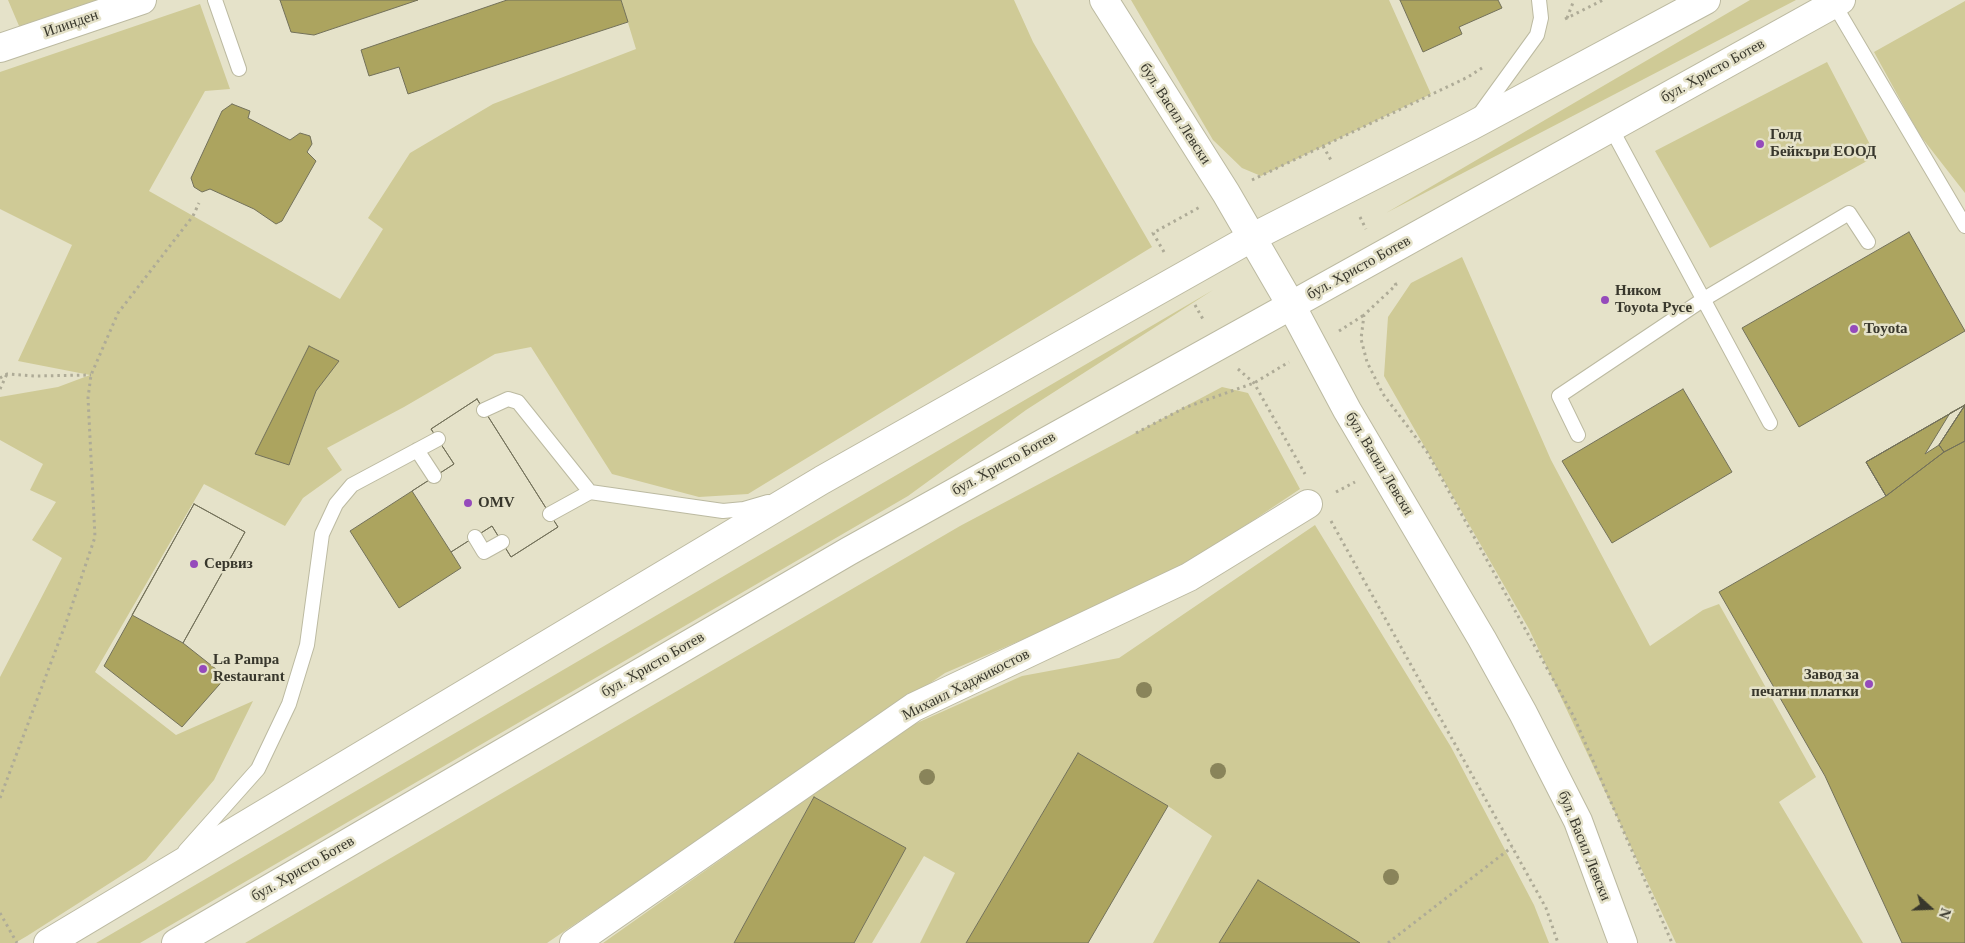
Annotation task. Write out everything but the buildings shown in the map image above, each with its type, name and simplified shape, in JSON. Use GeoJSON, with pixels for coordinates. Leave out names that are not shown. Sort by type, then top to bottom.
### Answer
{"type":"FeatureCollection","features":[{"type":"Feature","properties":{"kind":"main road","name":"Илинден"},"geometry":{"type":"LineString","coordinates":[[2,41],[142,0]]}},
{"type":"Feature","properties":{"kind":"main road","name":"бул. Васил Левски"},"geometry":{"type":"LineString","coordinates":[[1104,0],[1226,193],[1291,305],[1312,348],[1482,639],[1527,721],[1578,821],[1623,943]]}},
{"type":"Feature","properties":{"kind":"main road"},"geometry":{"type":"LineString","coordinates":[[48,943],[822,480],[1251,238],[1471,126],[1706,0]]}},
{"type":"Feature","properties":{"kind":"main road","name":"бул. Христо Ботев"},"geometry":{"type":"LineString","coordinates":[[176,943],[849,551],[1837,2]]}},
{"type":"Feature","properties":{"kind":"main road","name":"Михаил Хаджикостов"},"geometry":{"type":"LineString","coordinates":[[574,943],[914,707],[1189,577],[1313,502]]}},
{"type":"Feature","properties":{"kind":"lane"},"geometry":{"type":"LineString","coordinates":[[215,0],[239,70]]}},
{"type":"Feature","properties":{"kind":"lane"},"geometry":{"type":"LineString","coordinates":[[1471,126],[1537,35],[1541,18],[1539,0]]}},
{"type":"Feature","properties":{"kind":"lane"},"geometry":{"type":"LineString","coordinates":[[1837,2],[1965,226]]}},
{"type":"Feature","properties":{"kind":"lane"},"geometry":{"type":"LineString","coordinates":[[1611,128],[1770,422]]}},
{"type":"Feature","properties":{"kind":"lane"},"geometry":{"type":"LineString","coordinates":[[1578,435],[1559,396],[1704,299],[1849,213],[1868,242]]}},
{"type":"Feature","properties":{"kind":"lane"},"geometry":{"type":"LineString","coordinates":[[484,410],[508,399],[518,402],[590,492]]}},
{"type":"Feature","properties":{"kind":"lane"},"geometry":{"type":"LineString","coordinates":[[162,876],[258,769],[285,712],[308,645],[322,534],[336,504],[352,485],[438,439]]}},
{"type":"Feature","properties":{"kind":"lane"},"geometry":{"type":"LineString","coordinates":[[417,450],[434,476]]}},
{"type":"Feature","properties":{"kind":"lane"},"geometry":{"type":"LineString","coordinates":[[550,514],[590,492],[723,511],[762,504],[822,480]]}},
{"type":"Feature","properties":{"kind":"lane"},"geometry":{"type":"LineString","coordinates":[[474,537],[484,552],[502,542]]}},
{"type":"Feature","properties":{"kind":"path"},"geometry":{"type":"LineString","coordinates":[[1566,18],[1574,0]]}},
{"type":"Feature","properties":{"kind":"path"},"geometry":{"type":"LineString","coordinates":[[1537,35],[1603,0]]}},
{"type":"Feature","properties":{"kind":"path"},"geometry":{"type":"LineString","coordinates":[[1261,176],[1468,77],[1483,68]]}},
{"type":"Feature","properties":{"kind":"path"},"geometry":{"type":"LineString","coordinates":[[0,798],[67,620],[95,536],[88,398],[91,375],[118,313],[193,216],[199,203]]}},
{"type":"Feature","properties":{"kind":"path"},"geometry":{"type":"LineString","coordinates":[[1152,233],[1206,325],[1232,363],[1254,383],[1313,502],[1546,908],[1558,943]]}},
{"type":"Feature","properties":{"kind":"path"},"geometry":{"type":"LineString","coordinates":[[1136,433],[1184,408],[1254,383],[1364,314],[1396,286]]}},
{"type":"Feature","properties":{"kind":"path"},"geometry":{"type":"LineString","coordinates":[[1364,314],[1361,339],[1367,362],[1383,394],[1427,452],[1574,717],[1672,943]]}},
{"type":"Feature","properties":{"kind":"path"},"geometry":{"type":"LineString","coordinates":[[0,378],[7,374],[36,376],[91,375]]}},
{"type":"Feature","properties":{"kind":"path"},"geometry":{"type":"LineString","coordinates":[[0,389],[7,374]]}},
{"type":"Feature","properties":{"kind":"path"},"geometry":{"type":"LineString","coordinates":[[1313,502],[1382,468]]}},
{"type":"Feature","properties":{"kind":"path"},"geometry":{"type":"LineString","coordinates":[[1388,943],[1512,847]]}},
{"type":"Feature","properties":{"kind":"path"},"geometry":{"type":"LineString","coordinates":[[0,913],[17,943]]}},
{"type":"Feature","properties":{"kind":"shaded area"},"geometry":{"type":"Polygon","coordinates":[[[8,0],[142,0],[25,40],[8,0]]]}},
{"type":"Feature","properties":{"kind":"shaded area"},"geometry":{"type":"Polygon","coordinates":[[[621,0],[1014,0],[1033,42],[1152,247],[748,494],[699,497],[612,474],[531,347],[495,354],[404,407],[327,448],[342,470],[303,498],[285,526],[204,484],[95,672],[176,735],[253,701],[214,780],[146,860],[15,943],[0,943],[0,677],[62,558],[32,540],[56,502],[30,490],[43,464],[0,440],[0,397],[58,387],[90,375],[18,361],[72,245],[0,209],[0,72],[200,4],[230,89],[205,91],[149,191],[340,299],[383,229],[368,218],[410,153],[493,104],[636,49],[621,0]]]}},
{"type":"Feature","properties":{"kind":"shaded area"},"geometry":{"type":"Polygon","coordinates":[[[1131,0],[1389,0],[1431,94],[1261,176],[1242,168],[1213,140],[1131,0]]]}},
{"type":"Feature","properties":{"kind":"shaded area"},"geometry":{"type":"Polygon","coordinates":[[[1750,0],[1796,0],[1386,213],[1750,0]]]}},
{"type":"Feature","properties":{"kind":"shaded area"},"geometry":{"type":"Polygon","coordinates":[[[1965,1],[1965,193],[1919,134],[1874,52],[1965,1]]]}},
{"type":"Feature","properties":{"kind":"shaded area"},"geometry":{"type":"Polygon","coordinates":[[[1827,62],[1876,156],[1710,248],[1655,151],[1827,62]]]}},
{"type":"Feature","properties":{"kind":"shaded area"},"geometry":{"type":"Polygon","coordinates":[[[1462,257],[1551,460],[1650,646],[1703,610],[1719,604],[1816,777],[1779,802],[1863,943],[1676,943],[1529,629],[1384,376],[1388,317],[1411,283],[1462,257]]]}},
{"type":"Feature","properties":{"kind":"shaded area"},"geometry":{"type":"Polygon","coordinates":[[[1213,290],[1026,410],[908,496],[140,943],[96,943],[1213,290]]]}},
{"type":"Feature","properties":{"kind":"shaded area"},"geometry":{"type":"Polygon","coordinates":[[[1222,387],[1248,393],[1300,489],[1170,576],[945,673],[547,943],[245,943],[960,526],[1222,387]]]}},
{"type":"Feature","properties":{"kind":"shaded area"},"geometry":{"type":"Polygon","coordinates":[[[1315,525],[1451,747],[1534,905],[1549,943],[1360,943],[1258,880],[1219,943],[1153,943],[1212,836],[1168,806],[1078,753],[966,943],[920,943],[955,873],[924,856],[872,943],[854,943],[906,848],[814,797],[734,943],[603,943],[908,727],[1022,676],[1119,658],[1315,525]]]}},
{"type":"Feature","properties":{"kind":"place","name":"Голд Бейкъри ЕООД"},"geometry":{"type":"Point","coordinates":[1760,144]}},
{"type":"Feature","properties":{"kind":"place","name":"Ником Toyota Русе"},"geometry":{"type":"Point","coordinates":[1605,300]}},
{"type":"Feature","properties":{"kind":"place","name":"Toyota"},"geometry":{"type":"Point","coordinates":[1854,329]}},
{"type":"Feature","properties":{"kind":"place","name":"OMV"},"geometry":{"type":"Point","coordinates":[468,503]}},
{"type":"Feature","properties":{"kind":"place","name":"Сервиз"},"geometry":{"type":"Point","coordinates":[194,564]}},
{"type":"Feature","properties":{"kind":"place","name":"La Pampa Restaurant"},"geometry":{"type":"Point","coordinates":[203,669]}},
{"type":"Feature","properties":{"kind":"place","name":"Завод за печатни платки"},"geometry":{"type":"Point","coordinates":[1869,684]}}]}
